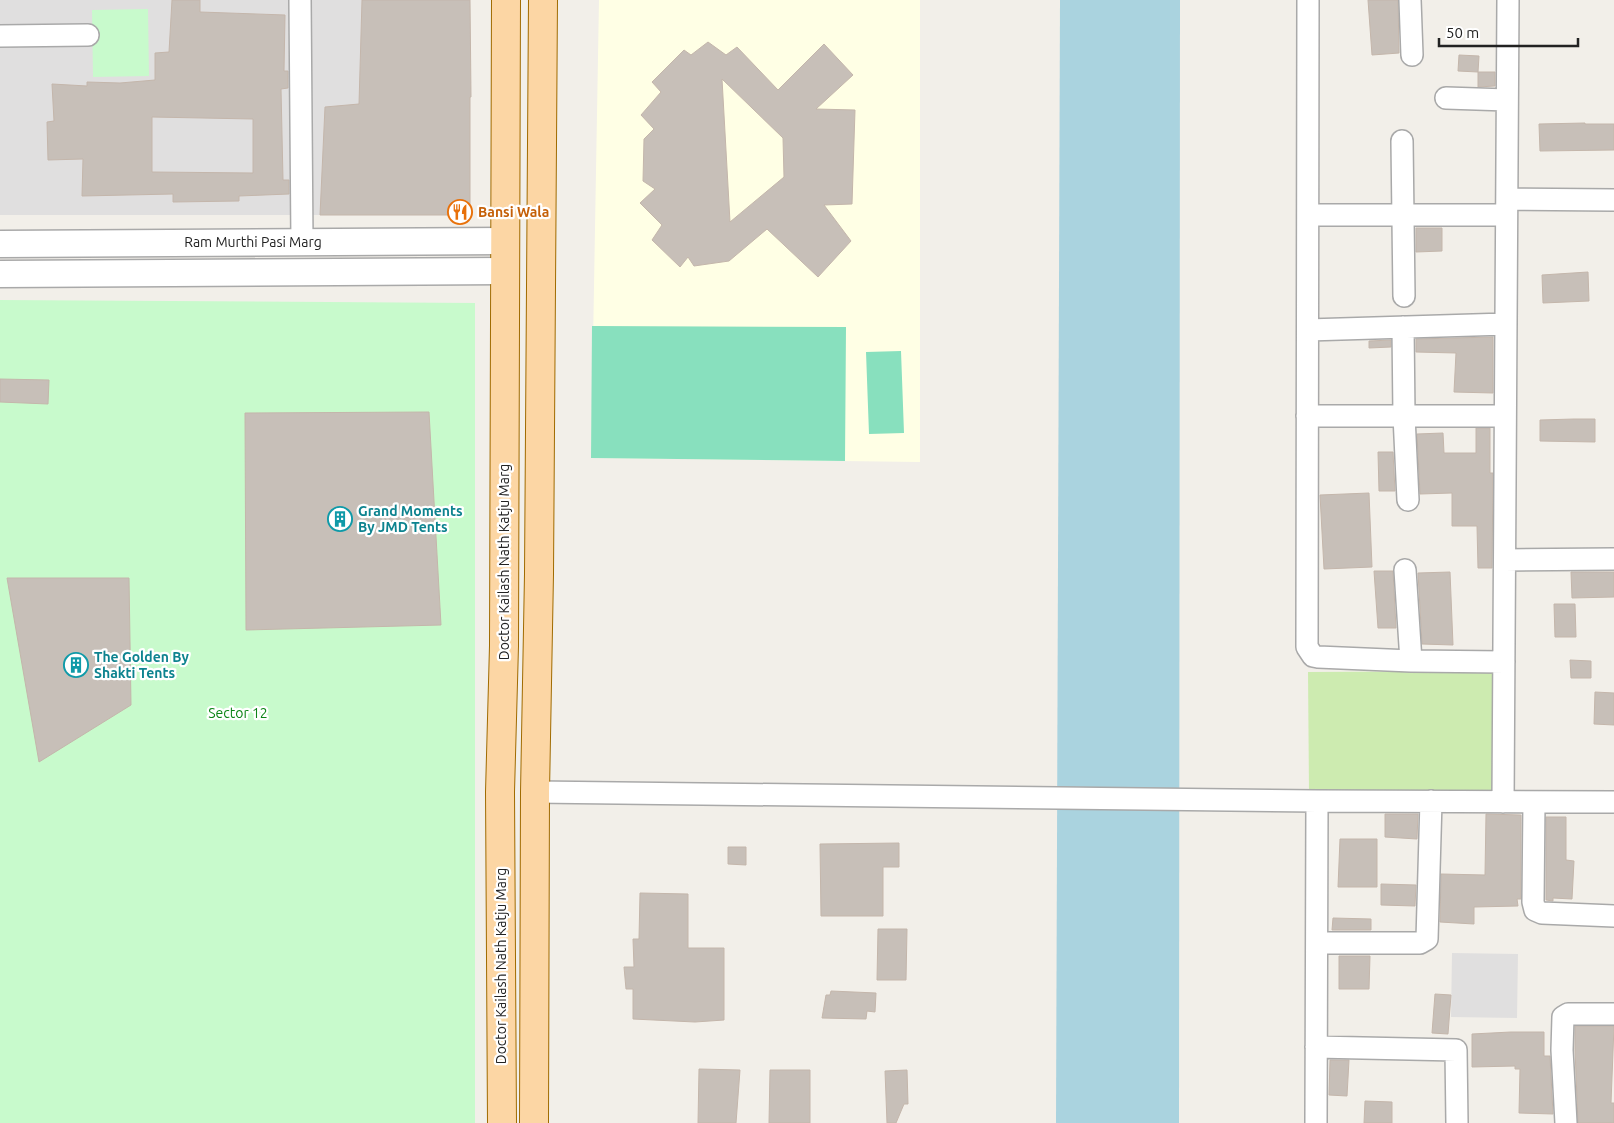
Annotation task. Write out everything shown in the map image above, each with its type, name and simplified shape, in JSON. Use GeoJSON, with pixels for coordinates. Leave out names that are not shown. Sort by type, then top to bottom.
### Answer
{"type":"FeatureCollection","features":[{"type":"Feature","properties":{"kind":"main road","name":"Doctor Kailash Nath Katju Marg"},"geometry":{"type":"LineString","coordinates":[[502,1123],[500,792],[504,656],[506,0]]}},
{"type":"Feature","properties":{"kind":"main road"},"geometry":{"type":"LineString","coordinates":[[534,1123],[535,792],[539,574],[543,0]]}},
{"type":"Feature","properties":{"kind":"main road"},"geometry":{"type":"LineString","coordinates":[[503,574],[539,574]]}},
{"type":"Feature","properties":{"kind":"street"},"geometry":{"type":"LineString","coordinates":[[300,0],[302,242]]}},
{"type":"Feature","properties":{"kind":"street"},"geometry":{"type":"LineString","coordinates":[[1308,0],[1307,647],[1313,656],[1318,658],[1504,662]]}},
{"type":"Feature","properties":{"kind":"street"},"geometry":{"type":"LineString","coordinates":[[1410,0],[1412,55]]}},
{"type":"Feature","properties":{"kind":"street"},"geometry":{"type":"LineString","coordinates":[[1504,802],[1508,0]]}},
{"type":"Feature","properties":{"kind":"street"},"geometry":{"type":"LineString","coordinates":[[0,36],[88,35]]}},
{"type":"Feature","properties":{"kind":"street"},"geometry":{"type":"LineString","coordinates":[[1446,98],[1507,100]]}},
{"type":"Feature","properties":{"kind":"street"},"geometry":{"type":"LineString","coordinates":[[1402,141],[1404,296]]}},
{"type":"Feature","properties":{"kind":"street"},"geometry":{"type":"LineString","coordinates":[[1308,214],[1403,215],[1614,200]]}},
{"type":"Feature","properties":{"kind":"street","name":"Ram Murthi Pasi Marg"},"geometry":{"type":"LineString","coordinates":[[0,244],[505,240]]}},
{"type":"Feature","properties":{"kind":"street"},"geometry":{"type":"LineString","coordinates":[[0,274],[505,271]]}},
{"type":"Feature","properties":{"kind":"street"},"geometry":{"type":"LineString","coordinates":[[1308,330],[1506,324]]}},
{"type":"Feature","properties":{"kind":"street"},"geometry":{"type":"LineString","coordinates":[[1403,327],[1404,416],[1408,500]]}},
{"type":"Feature","properties":{"kind":"street"},"geometry":{"type":"LineString","coordinates":[[1307,416],[1505,416]]}},
{"type":"Feature","properties":{"kind":"street"},"geometry":{"type":"LineString","coordinates":[[1504,560],[1614,559]]}},
{"type":"Feature","properties":{"kind":"street"},"geometry":{"type":"LineString","coordinates":[[1405,570],[1411,661]]}},
{"type":"Feature","properties":{"kind":"street"},"geometry":{"type":"LineString","coordinates":[[535,792],[1317,801],[1614,802]]}},
{"type":"Feature","properties":{"kind":"street"},"geometry":{"type":"LineString","coordinates":[[1316,1123],[1317,801]]}},
{"type":"Feature","properties":{"kind":"street"},"geometry":{"type":"LineString","coordinates":[[1317,943],[1420,943],[1428,939],[1431,801]]}},
{"type":"Feature","properties":{"kind":"street"},"geometry":{"type":"LineString","coordinates":[[1534,802],[1533,902],[1535,910],[1542,913],[1614,916]]}},
{"type":"Feature","properties":{"kind":"street"},"geometry":{"type":"LineString","coordinates":[[1566,1123],[1562,1050],[1563,1017],[1568,1014],[1614,1014]]}},
{"type":"Feature","properties":{"kind":"street"},"geometry":{"type":"LineString","coordinates":[[1316,1047],[1456,1050],[1457,1123]]}},
{"type":"Feature","properties":{"kind":"shaded area"},"geometry":{"type":"Polygon","coordinates":[[[0,0],[470,0],[470,215],[0,215],[0,0]]]}},
{"type":"Feature","properties":{"kind":"shaded area"},"geometry":{"type":"Polygon","coordinates":[[[599,0],[920,0],[920,462],[591,458],[599,0]]]}},
{"type":"Feature","properties":{"kind":"shaded area"},"geometry":{"type":"Polygon","coordinates":[[[1452,953],[1518,954],[1517,1018],[1451,1017],[1452,953]]]}},
{"type":"Feature","properties":{"kind":"green space"},"geometry":{"type":"Polygon","coordinates":[[[148,9],[149,76],[93,77],[92,10],[148,9]]]}},
{"type":"Feature","properties":{"kind":"green space","name":"Sector 12"},"geometry":{"type":"Polygon","coordinates":[[[0,300],[475,303],[475,1123],[0,1123],[0,300]]]}},
{"type":"Feature","properties":{"kind":"green space"},"geometry":{"type":"Polygon","coordinates":[[[592,326],[846,327],[845,461],[591,458],[592,326]]]}},
{"type":"Feature","properties":{"kind":"green space"},"geometry":{"type":"Polygon","coordinates":[[[901,351],[904,433],[869,434],[866,352],[901,351]]]}},
{"type":"Feature","properties":{"kind":"green space"},"geometry":{"type":"Polygon","coordinates":[[[1494,671],[1495,792],[1309,792],[1308,672],[1494,671]]]}},
{"type":"Feature","properties":{"kind":"water"},"geometry":{"type":"Polygon","coordinates":[[[1060,0],[1180,0],[1179,1123],[1056,1123],[1060,0]]]}},
{"type":"Feature","properties":{"kind":"building"},"geometry":{"type":"Polygon","coordinates":[[[172,0],[200,0],[200,12],[285,15],[284,71],[288,71],[288,88],[281,89],[283,180],[289,180],[289,194],[239,196],[239,201],[173,202],[173,194],[82,196],[83,159],[48,160],[47,122],[54,121],[52,84],[87,86],[87,82],[120,83],[155,80],[155,53],[169,52],[172,0]],[[152,117],[152,172],[253,173],[253,119],[152,117]]]}},
{"type":"Feature","properties":{"kind":"building"},"geometry":{"type":"Polygon","coordinates":[[[362,0],[470,0],[470,215],[320,215],[325,107],[359,104],[362,0]]]}},
{"type":"Feature","properties":{"kind":"building"},"geometry":{"type":"Polygon","coordinates":[[[1368,0],[1398,0],[1399,53],[1372,55],[1368,0]]]}},
{"type":"Feature","properties":{"kind":"building"},"geometry":{"type":"Polygon","coordinates":[[[708,42],[726,55],[737,47],[778,90],[824,44],[853,75],[816,109],[855,110],[852,204],[824,205],[851,241],[818,277],[767,229],[729,261],[694,266],[688,257],[680,267],[652,240],[662,225],[640,203],[655,189],[643,181],[644,139],[654,129],[641,115],[661,92],[652,82],[684,50],[691,55],[708,42]],[[722,79],[730,222],[784,177],[783,138],[722,79]]]}},
{"type":"Feature","properties":{"kind":"building"},"geometry":{"type":"Polygon","coordinates":[[[1459,55],[1479,56],[1478,72],[1458,71],[1459,55]]]}},
{"type":"Feature","properties":{"kind":"building"},"geometry":{"type":"Polygon","coordinates":[[[1478,72],[1495,72],[1495,86],[1478,87],[1478,72]]]}},
{"type":"Feature","properties":{"kind":"building"},"geometry":{"type":"Polygon","coordinates":[[[1539,124],[1614,124],[1614,150],[1540,151],[1539,124]]]}},
{"type":"Feature","properties":{"kind":"building"},"geometry":{"type":"Polygon","coordinates":[[[1416,228],[1442,228],[1442,251],[1416,252],[1416,228]]]}},
{"type":"Feature","properties":{"kind":"building"},"geometry":{"type":"Polygon","coordinates":[[[1588,272],[1589,301],[1543,303],[1542,275],[1588,272]]]}},
{"type":"Feature","properties":{"kind":"building"},"geometry":{"type":"Polygon","coordinates":[[[1493,337],[1493,393],[1454,392],[1456,353],[1416,352],[1416,339],[1493,337]]]}},
{"type":"Feature","properties":{"kind":"building"},"geometry":{"type":"Polygon","coordinates":[[[1391,340],[1391,347],[1369,348],[1369,341],[1391,340]]]}},
{"type":"Feature","properties":{"kind":"building"},"geometry":{"type":"Polygon","coordinates":[[[0,379],[49,380],[48,404],[0,402],[0,379]]]}},
{"type":"Feature","properties":{"kind":"building","name":"Grand Moments By JMD Tents"},"geometry":{"type":"Polygon","coordinates":[[[429,412],[441,625],[246,630],[245,413],[429,412]]]}},
{"type":"Feature","properties":{"kind":"building"},"geometry":{"type":"Polygon","coordinates":[[[1595,419],[1595,442],[1540,441],[1540,420],[1595,419]]]}},
{"type":"Feature","properties":{"kind":"building"},"geometry":{"type":"Polygon","coordinates":[[[1476,428],[1490,428],[1490,473],[1493,473],[1492,568],[1478,568],[1477,526],[1452,526],[1452,493],[1420,494],[1417,434],[1443,433],[1444,453],[1476,453],[1476,428]]]}},
{"type":"Feature","properties":{"kind":"building"},"geometry":{"type":"Polygon","coordinates":[[[1378,452],[1393,452],[1395,491],[1379,491],[1378,452]]]}},
{"type":"Feature","properties":{"kind":"building"},"geometry":{"type":"Polygon","coordinates":[[[1369,493],[1372,567],[1324,569],[1320,495],[1369,493]]]}},
{"type":"Feature","properties":{"kind":"building"},"geometry":{"type":"Polygon","coordinates":[[[1374,571],[1393,571],[1396,628],[1378,628],[1374,571]]]}},
{"type":"Feature","properties":{"kind":"building"},"geometry":{"type":"Polygon","coordinates":[[[1450,572],[1453,645],[1422,644],[1418,573],[1450,572]]]}},
{"type":"Feature","properties":{"kind":"building"},"geometry":{"type":"Polygon","coordinates":[[[1571,572],[1614,572],[1614,597],[1572,598],[1571,572]]]}},
{"type":"Feature","properties":{"kind":"building","name":"The Golden By Shakti Tents"},"geometry":{"type":"Polygon","coordinates":[[[7,578],[129,578],[131,705],[39,762],[7,578]]]}},
{"type":"Feature","properties":{"kind":"building"},"geometry":{"type":"Polygon","coordinates":[[[1554,604],[1575,604],[1576,637],[1555,637],[1554,604]]]}},
{"type":"Feature","properties":{"kind":"building"},"geometry":{"type":"Polygon","coordinates":[[[1570,660],[1591,661],[1591,678],[1571,678],[1570,660]]]}},
{"type":"Feature","properties":{"kind":"building"},"geometry":{"type":"Polygon","coordinates":[[[1595,692],[1614,693],[1614,725],[1594,724],[1595,692]]]}},
{"type":"Feature","properties":{"kind":"building"},"geometry":{"type":"Polygon","coordinates":[[[1385,814],[1418,814],[1417,839],[1385,837],[1385,814]]]}},
{"type":"Feature","properties":{"kind":"building"},"geometry":{"type":"Polygon","coordinates":[[[1486,814],[1521,815],[1521,899],[1517,899],[1518,906],[1474,907],[1474,924],[1440,922],[1441,874],[1485,875],[1486,814]]]}},
{"type":"Feature","properties":{"kind":"building"},"geometry":{"type":"Polygon","coordinates":[[[1546,817],[1566,817],[1566,860],[1574,861],[1572,899],[1553,898],[1553,901],[1546,900],[1546,817]]]}},
{"type":"Feature","properties":{"kind":"building"},"geometry":{"type":"Polygon","coordinates":[[[1340,839],[1377,839],[1377,887],[1338,887],[1340,839]]]}},
{"type":"Feature","properties":{"kind":"building"},"geometry":{"type":"Polygon","coordinates":[[[899,843],[899,867],[883,867],[883,916],[821,916],[820,844],[899,843]]]}},
{"type":"Feature","properties":{"kind":"building"},"geometry":{"type":"Polygon","coordinates":[[[728,847],[746,847],[746,865],[728,864],[728,847]]]}},
{"type":"Feature","properties":{"kind":"building"},"geometry":{"type":"Polygon","coordinates":[[[1381,884],[1416,885],[1415,906],[1381,905],[1381,884]]]}},
{"type":"Feature","properties":{"kind":"building"},"geometry":{"type":"Polygon","coordinates":[[[640,893],[688,894],[688,948],[724,948],[724,1020],[695,1022],[633,1019],[633,989],[626,989],[624,967],[634,967],[633,939],[639,939],[640,893]]]}},
{"type":"Feature","properties":{"kind":"building"},"geometry":{"type":"Polygon","coordinates":[[[1333,918],[1371,919],[1371,930],[1332,930],[1333,918]]]}},
{"type":"Feature","properties":{"kind":"building"},"geometry":{"type":"Polygon","coordinates":[[[878,929],[907,929],[906,980],[877,980],[878,929]]]}},
{"type":"Feature","properties":{"kind":"building"},"geometry":{"type":"Polygon","coordinates":[[[1339,956],[1370,956],[1369,989],[1339,989],[1339,956]]]}},
{"type":"Feature","properties":{"kind":"building"},"geometry":{"type":"Polygon","coordinates":[[[831,991],[876,993],[875,1012],[867,1011],[866,1019],[822,1018],[826,995],[830,995],[831,991]]]}},
{"type":"Feature","properties":{"kind":"building"},"geometry":{"type":"Polygon","coordinates":[[[1435,994],[1451,995],[1448,1034],[1432,1033],[1435,994]]]}},
{"type":"Feature","properties":{"kind":"building"},"geometry":{"type":"Polygon","coordinates":[[[1575,1026],[1614,1026],[1611,1103],[1614,1103],[1614,1123],[1578,1123],[1575,1026]]]}},
{"type":"Feature","properties":{"kind":"building"},"geometry":{"type":"Polygon","coordinates":[[[1544,1032],[1544,1056],[1550,1056],[1553,1114],[1519,1113],[1520,1069],[1515,1069],[1515,1066],[1472,1067],[1472,1034],[1544,1032]]]}},
{"type":"Feature","properties":{"kind":"building"},"geometry":{"type":"Polygon","coordinates":[[[1330,1060],[1349,1060],[1347,1096],[1329,1095],[1330,1060]]]}},
{"type":"Feature","properties":{"kind":"building"},"geometry":{"type":"Polygon","coordinates":[[[699,1069],[740,1070],[736,1123],[698,1123],[699,1069]]]}},
{"type":"Feature","properties":{"kind":"building"},"geometry":{"type":"Polygon","coordinates":[[[770,1070],[810,1070],[810,1123],[769,1123],[770,1070]]]}},
{"type":"Feature","properties":{"kind":"building"},"geometry":{"type":"Polygon","coordinates":[[[907,1070],[908,1104],[904,1104],[896,1123],[887,1123],[885,1071],[907,1070]]]}},
{"type":"Feature","properties":{"kind":"building"},"geometry":{"type":"Polygon","coordinates":[[[1365,1101],[1392,1102],[1392,1123],[1364,1123],[1365,1101]]]}},
{"type":"Feature","properties":{"kind":"place","name":"Bansi Wala"},"geometry":{"type":"Point","coordinates":[460,212]}},
{"type":"Feature","properties":{"kind":"place","name":"Grand Moments By JMD Tents"},"geometry":{"type":"Point","coordinates":[340,519]}},
{"type":"Feature","properties":{"kind":"place","name":"The Golden By Shakti Tents"},"geometry":{"type":"Point","coordinates":[76,665]}}]}
